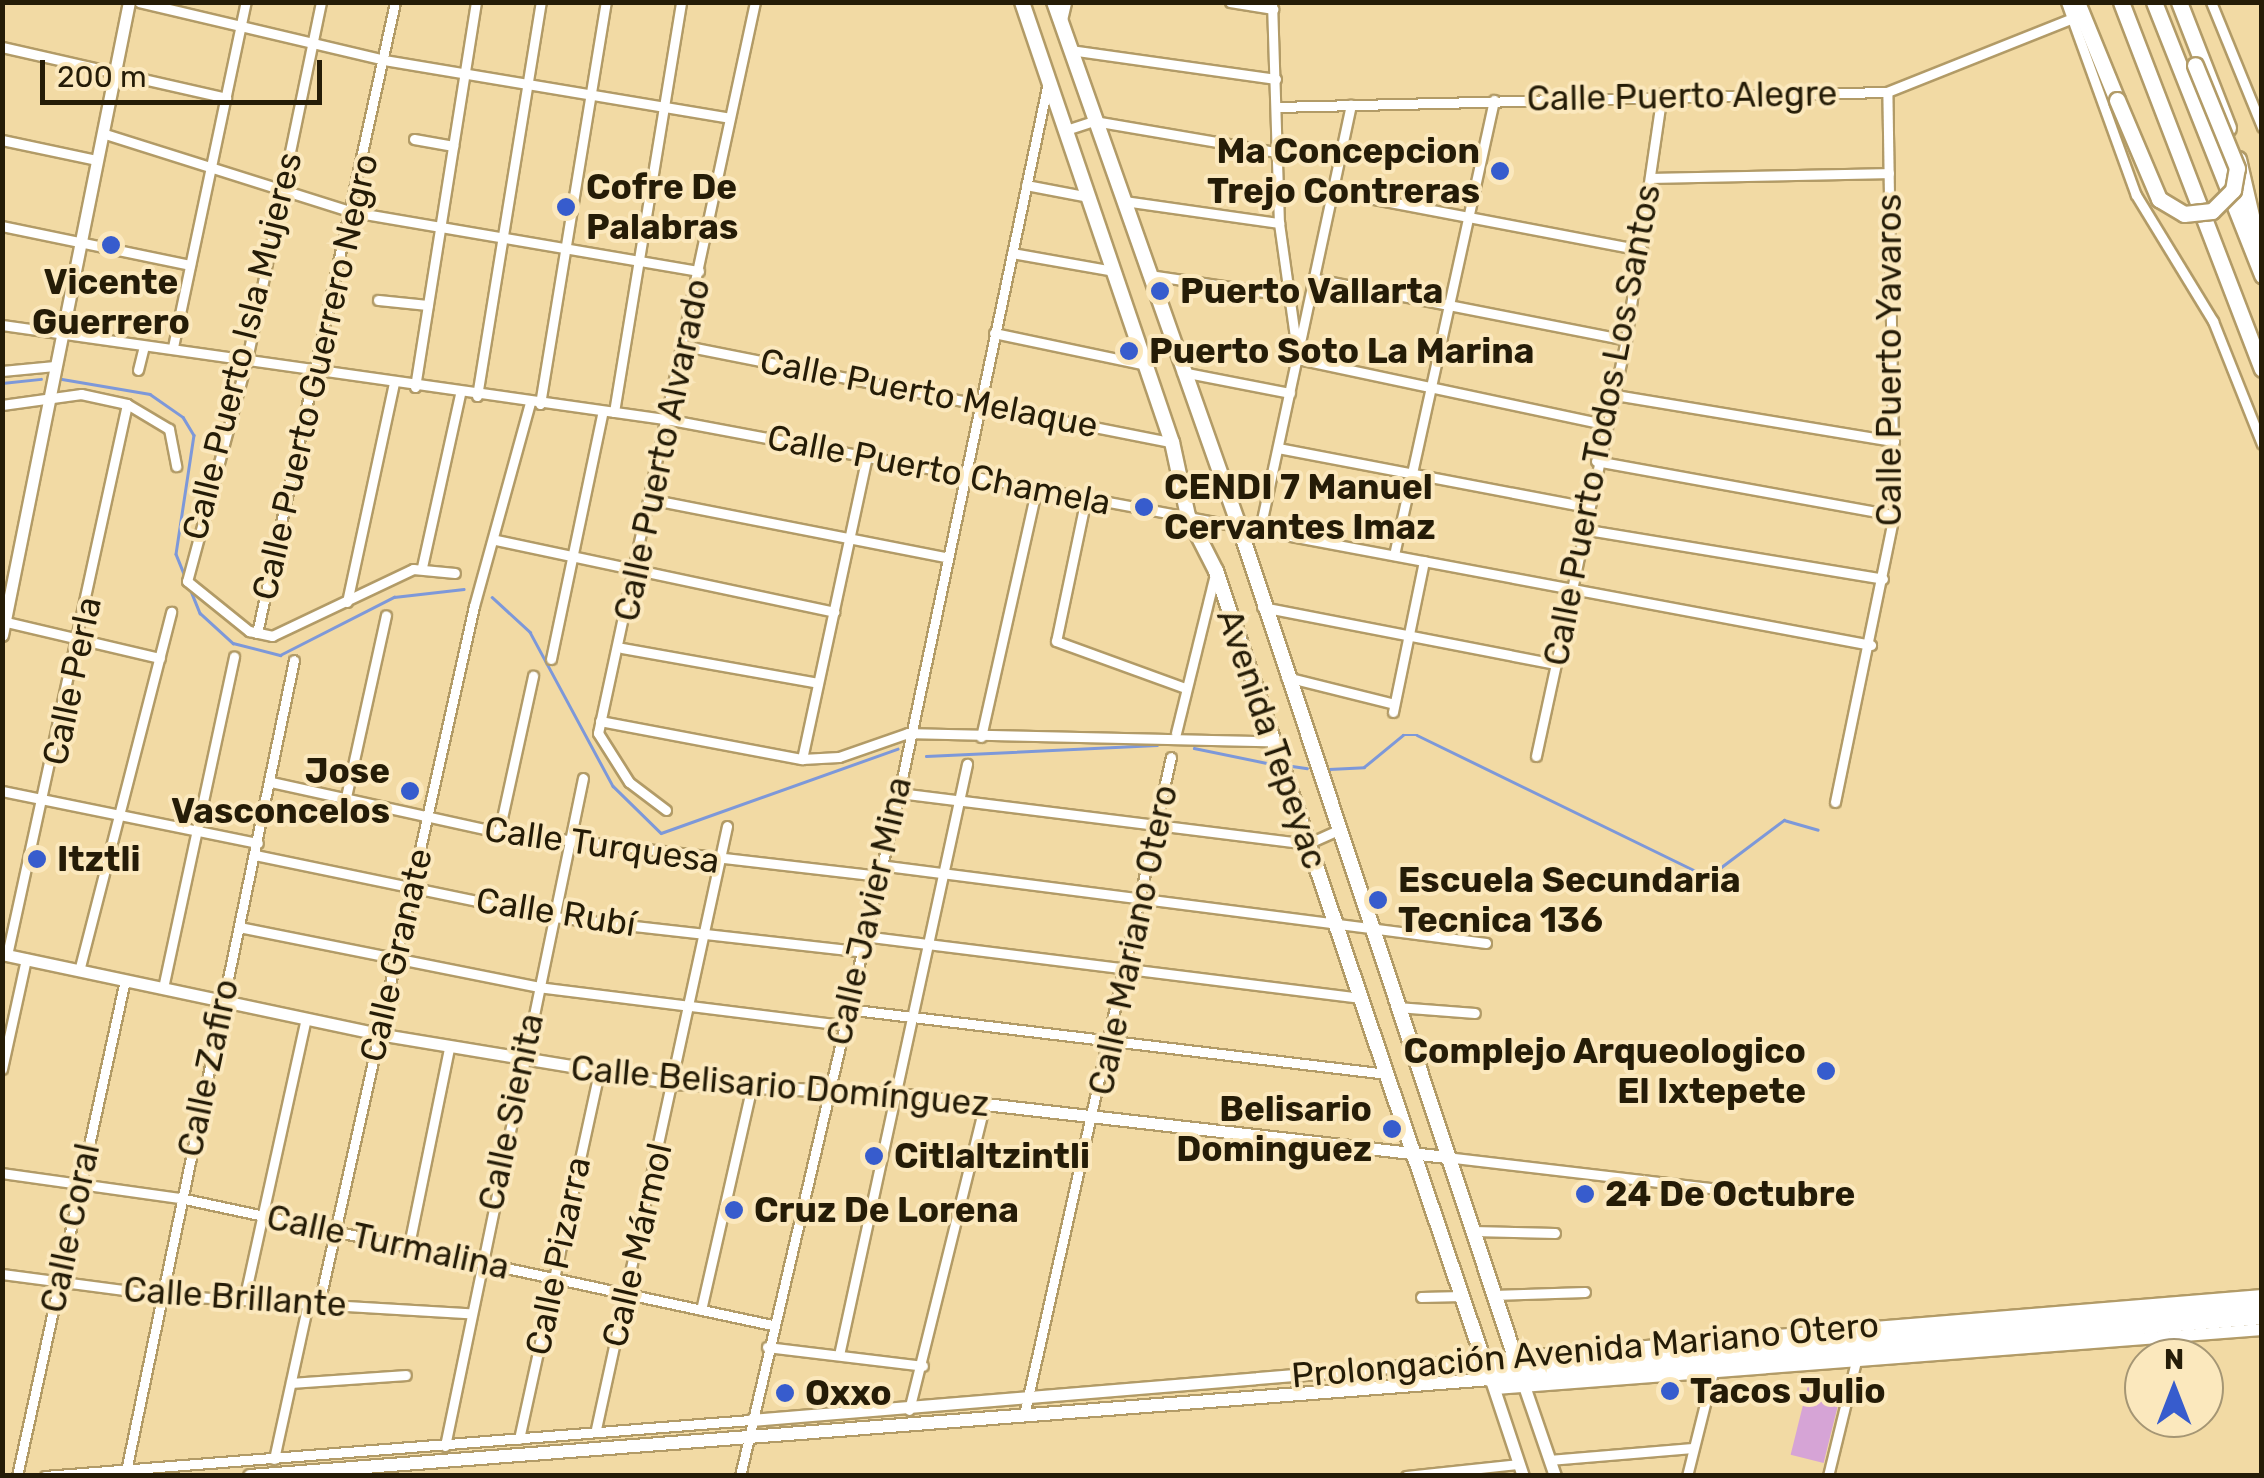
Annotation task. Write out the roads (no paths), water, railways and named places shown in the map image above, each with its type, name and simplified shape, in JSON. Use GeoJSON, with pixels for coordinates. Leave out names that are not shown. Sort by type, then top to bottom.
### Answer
{"type":"FeatureCollection","features":[{"type":"Feature","properties":{"kind":"highway"},"geometry":{"type":"LineString","coordinates":[[2121,2],[2262,369]]}},
{"type":"Feature","properties":{"kind":"highway"},"geometry":{"type":"LineString","coordinates":[[2154,2],[2262,275]]}},
{"type":"Feature","properties":{"kind":"highway"},"geometry":{"type":"LineString","coordinates":[[2074,10],[2159,199],[2184,214],[2212,210],[2233,190],[2237,168],[2170,2]]}},
{"type":"Feature","properties":{"kind":"highway"},"geometry":{"type":"LineString","coordinates":[[2179,2],[2236,152],[2262,262]]}},
{"type":"Feature","properties":{"kind":"main road","name":"Avenida Tepeyac"},"geometry":{"type":"LineString","coordinates":[[1022,2],[1172,442],[1188,516],[1216,571],[1489,1375]]}},
{"type":"Feature","properties":{"kind":"main road","name":"Avenida Tepeyac"},"geometry":{"type":"LineString","coordinates":[[1054,2],[1180,372],[1238,523],[1259,606],[1520,1371]]}},
{"type":"Feature","properties":{"kind":"main road"},"geometry":{"type":"LineString","coordinates":[[2156,1304],[2186,1318]]}},
{"type":"Feature","properties":{"kind":"main road","name":"Prolongación Avenida Mariano Otero"},"geometry":{"type":"LineString","coordinates":[[2186,1318],[2262,1306]]}},
{"type":"Feature","properties":{"kind":"main road","name":"Prolongación Avenida Mariano Otero"},"geometry":{"type":"LineString","coordinates":[[250,1476],[748,1439],[1928,1338],[2186,1318],[2262,1317]]}},
{"type":"Feature","properties":{"kind":"main road"},"geometry":{"type":"LineString","coordinates":[[2154,1338],[2186,1318]]}},
{"type":"Feature","properties":{"kind":"main road"},"geometry":{"type":"LineString","coordinates":[[1928,1338],[1958,1319]]}},
{"type":"Feature","properties":{"kind":"main road"},"geometry":{"type":"LineString","coordinates":[[1928,1338],[1961,1352]]}},
{"type":"Feature","properties":{"kind":"street"},"geometry":{"type":"LineString","coordinates":[[129,2],[4,628],[160,658]]}},
{"type":"Feature","properties":{"kind":"street"},"geometry":{"type":"LineString","coordinates":[[139,2],[465,76],[729,118]]}},
{"type":"Feature","properties":{"kind":"street"},"geometry":{"type":"LineString","coordinates":[[172,346],[246,2]]}},
{"type":"Feature","properties":{"kind":"street","name":"Calle Puerto Isla Mujeres"},"geometry":{"type":"LineString","coordinates":[[258,633],[197,596],[187,572],[247,359],[321,2]]}},
{"type":"Feature","properties":{"kind":"street","name":"Calle Puerto Guerrero Negro"},"geometry":{"type":"LineString","coordinates":[[258,633],[353,212],[395,2]]}},
{"type":"Feature","properties":{"kind":"street"},"geometry":{"type":"LineString","coordinates":[[414,387],[476,2]]}},
{"type":"Feature","properties":{"kind":"street"},"geometry":{"type":"LineString","coordinates":[[477,396],[541,2]]}},
{"type":"Feature","properties":{"kind":"street","name":"Calle Granate"},"geometry":{"type":"LineString","coordinates":[[274,1459],[334,1229],[474,606],[535,403],[567,246],[606,2]]}},
{"type":"Feature","properties":{"kind":"street"},"geometry":{"type":"LineString","coordinates":[[551,660],[570,552],[609,411],[640,259],[681,2]]}},
{"type":"Feature","properties":{"kind":"street","name":"Calle Puerto Alvarado"},"geometry":{"type":"LineString","coordinates":[[600,720],[622,648],[654,500],[755,2]]}},
{"type":"Feature","properties":{"kind":"street"},"geometry":{"type":"LineString","coordinates":[[1061,23],[1066,2]]}},
{"type":"Feature","properties":{"kind":"street"},"geometry":{"type":"LineString","coordinates":[[1230,2],[1272,6],[1280,223],[1286,295],[1298,360]]}},
{"type":"Feature","properties":{"kind":"street"},"geometry":{"type":"LineString","coordinates":[[2066,2],[2074,10],[2136,195],[2214,321],[2262,444]]}},
{"type":"Feature","properties":{"kind":"street"},"geometry":{"type":"LineString","coordinates":[[2211,2],[2262,127]]}},
{"type":"Feature","properties":{"kind":"street","name":"Calle Puerto Alegre"},"geometry":{"type":"LineString","coordinates":[[1276,107],[1662,94],[1887,92],[2074,10]]}},
{"type":"Feature","properties":{"kind":"street"},"geometry":{"type":"LineString","coordinates":[[2,47],[226,98]]}},
{"type":"Feature","properties":{"kind":"street"},"geometry":{"type":"LineString","coordinates":[[1070,50],[1276,79]]}},
{"type":"Feature","properties":{"kind":"street","name":"Calle Javier Mina"},"geometry":{"type":"LineString","coordinates":[[740,1476],[858,951],[899,793],[944,558],[1049,78]]}},
{"type":"Feature","properties":{"kind":"street","name":"Calle Puerto Yavaros"},"geometry":{"type":"LineString","coordinates":[[1835,802],[1894,515],[1887,92]]}},
{"type":"Feature","properties":{"kind":"street","name":"Calle Puerto Todos Los Santos"},"geometry":{"type":"LineString","coordinates":[[1536,756],[1610,394],[1626,340],[1653,178],[1662,94]]}},
{"type":"Feature","properties":{"kind":"street"},"geometry":{"type":"LineString","coordinates":[[1394,555],[1494,100]]}},
{"type":"Feature","properties":{"kind":"street"},"geometry":{"type":"LineString","coordinates":[[1260,528],[1351,105]]}},
{"type":"Feature","properties":{"kind":"street"},"geometry":{"type":"LineString","coordinates":[[1066,130],[1094,122],[1276,152]]}},
{"type":"Feature","properties":{"kind":"street"},"geometry":{"type":"LineString","coordinates":[[102,133],[353,212],[567,246],[699,272]]}},
{"type":"Feature","properties":{"kind":"street"},"geometry":{"type":"LineString","coordinates":[[414,139],[454,146]]}},
{"type":"Feature","properties":{"kind":"street"},"geometry":{"type":"LineString","coordinates":[[2,140],[96,160]]}},
{"type":"Feature","properties":{"kind":"street"},"geometry":{"type":"LineString","coordinates":[[1653,178],[1889,173]]}},
{"type":"Feature","properties":{"kind":"street"},"geometry":{"type":"LineString","coordinates":[[1026,185],[1089,198]]}},
{"type":"Feature","properties":{"kind":"street"},"geometry":{"type":"LineString","coordinates":[[1332,191],[1642,250]]}},
{"type":"Feature","properties":{"kind":"street"},"geometry":{"type":"LineString","coordinates":[[1121,200],[1280,223]]}},
{"type":"Feature","properties":{"kind":"street"},"geometry":{"type":"LineString","coordinates":[[2,226],[190,265]]}},
{"type":"Feature","properties":{"kind":"street"},"geometry":{"type":"LineString","coordinates":[[1012,254],[1114,270]]}},
{"type":"Feature","properties":{"kind":"street"},"geometry":{"type":"LineString","coordinates":[[1146,275],[1286,295]]}},
{"type":"Feature","properties":{"kind":"street"},"geometry":{"type":"LineString","coordinates":[[1316,279],[1626,340]]}},
{"type":"Feature","properties":{"kind":"street"},"geometry":{"type":"LineString","coordinates":[[378,300],[428,305]]}},
{"type":"Feature","properties":{"kind":"street","name":"Calle Puerto Chamela"},"geometry":{"type":"LineString","coordinates":[[2,325],[62,338],[172,346],[318,373],[671,420],[1238,523],[1569,592],[1870,645]]}},
{"type":"Feature","properties":{"kind":"street"},"geometry":{"type":"LineString","coordinates":[[994,333],[1146,366]]}},
{"type":"Feature","properties":{"kind":"street"},"geometry":{"type":"LineString","coordinates":[[138,370],[144,346]]}},
{"type":"Feature","properties":{"kind":"street","name":"Calle Puerto Melaque"},"geometry":{"type":"LineString","coordinates":[[684,346],[981,400],[1172,442]]}},
{"type":"Feature","properties":{"kind":"street"},"geometry":{"type":"LineString","coordinates":[[1298,360],[1604,424]]}},
{"type":"Feature","properties":{"kind":"street"},"geometry":{"type":"LineString","coordinates":[[2,371],[55,366]]}},
{"type":"Feature","properties":{"kind":"street"},"geometry":{"type":"LineString","coordinates":[[1180,372],[1290,393]]}},
{"type":"Feature","properties":{"kind":"street"},"geometry":{"type":"LineString","coordinates":[[348,602],[394,383]]}},
{"type":"Feature","properties":{"kind":"street"},"geometry":{"type":"LineString","coordinates":[[422,567],[460,394]]}},
{"type":"Feature","properties":{"kind":"street"},"geometry":{"type":"LineString","coordinates":[[1610,394],[1894,442]]}},
{"type":"Feature","properties":{"kind":"street"},"geometry":{"type":"LineString","coordinates":[[2,405],[49,396],[127,404],[170,430],[176,466]]}},
{"type":"Feature","properties":{"kind":"street","name":"Calle Perla"},"geometry":{"type":"LineString","coordinates":[[4,954],[82,640],[127,404]]}},
{"type":"Feature","properties":{"kind":"street"},"geometry":{"type":"LineString","coordinates":[[1278,448],[1587,507]]}},
{"type":"Feature","properties":{"kind":"street"},"geometry":{"type":"LineString","coordinates":[[802,759],[867,456]]}},
{"type":"Feature","properties":{"kind":"street"},"geometry":{"type":"LineString","coordinates":[[1596,461],[1894,515]]}},
{"type":"Feature","properties":{"kind":"street"},"geometry":{"type":"LineString","coordinates":[[981,737],[1037,488]]}},
{"type":"Feature","properties":{"kind":"street"},"geometry":{"type":"LineString","coordinates":[[1086,498],[1056,641],[1185,688]]}},
{"type":"Feature","properties":{"kind":"street"},"geometry":{"type":"LineString","coordinates":[[654,500],[944,558]]}},
{"type":"Feature","properties":{"kind":"street"},"geometry":{"type":"LineString","coordinates":[[1582,529],[1883,579]]}},
{"type":"Feature","properties":{"kind":"street"},"geometry":{"type":"LineString","coordinates":[[496,540],[570,552],[834,612]]}},
{"type":"Feature","properties":{"kind":"street"},"geometry":{"type":"LineString","coordinates":[[1283,676],[1394,708],[1424,561]]}},
{"type":"Feature","properties":{"kind":"street"},"geometry":{"type":"LineString","coordinates":[[258,633],[296,631],[422,567],[454,573]]}},
{"type":"Feature","properties":{"kind":"street"},"geometry":{"type":"LineString","coordinates":[[1176,733],[1216,571]]}},
{"type":"Feature","properties":{"kind":"street"},"geometry":{"type":"LineString","coordinates":[[1259,606],[1554,664]]}},
{"type":"Feature","properties":{"kind":"street"},"geometry":{"type":"LineString","coordinates":[[79,970],[171,612]]}},
{"type":"Feature","properties":{"kind":"street"},"geometry":{"type":"LineString","coordinates":[[346,796],[386,615]]}},
{"type":"Feature","properties":{"kind":"street"},"geometry":{"type":"LineString","coordinates":[[622,648],[818,683]]}},
{"type":"Feature","properties":{"kind":"street"},"geometry":{"type":"LineString","coordinates":[[162,988],[234,656]]}},
{"type":"Feature","properties":{"kind":"street","name":"Calle Zafiro"},"geometry":{"type":"LineString","coordinates":[[126,1473],[294,660]]}},
{"type":"Feature","properties":{"kind":"street"},"geometry":{"type":"LineString","coordinates":[[500,832],[534,676]]}},
{"type":"Feature","properties":{"kind":"street"},"geometry":{"type":"LineString","coordinates":[[666,810],[629,782],[600,740],[600,720],[802,759],[839,757],[908,733],[981,737],[1176,733],[1273,741]]}},
{"type":"Feature","properties":{"kind":"street","name":"Calle Mariano Otero"},"geometry":{"type":"LineString","coordinates":[[1024,1415],[1113,1039],[1170,756]]}},
{"type":"Feature","properties":{"kind":"street"},"geometry":{"type":"LineString","coordinates":[[839,1356],[932,946],[967,764]]}},
{"type":"Feature","properties":{"kind":"street","name":"Calle Sienita"},"geometry":{"type":"LineString","coordinates":[[445,1446],[468,1313],[583,778]]}},
{"type":"Feature","properties":{"kind":"street","name":"Calle Turquesa"},"geometry":{"type":"LineString","coordinates":[[271,782],[500,832],[719,863],[946,874],[1141,896],[1486,944]]}},
{"type":"Feature","properties":{"kind":"street","name":"Calle Rubí"},"geometry":{"type":"LineString","coordinates":[[2,791],[196,831],[256,849],[554,916],[858,951]]}},
{"type":"Feature","properties":{"kind":"street"},"geometry":{"type":"LineString","coordinates":[[899,793],[1306,844],[1336,831]]}},
{"type":"Feature","properties":{"kind":"street","name":"Calle Mármol"},"geometry":{"type":"LineString","coordinates":[[596,1429],[692,1006],[728,826]]}},
{"type":"Feature","properties":{"kind":"street"},"geometry":{"type":"LineString","coordinates":[[240,927],[538,987],[842,1025]]}},
{"type":"Feature","properties":{"kind":"street"},"geometry":{"type":"LineString","coordinates":[[863,936],[1361,998]]}},
{"type":"Feature","properties":{"kind":"street","name":"Calle Belisario Domínguez"},"geometry":{"type":"LineString","coordinates":[[4,954],[449,1048],[674,1084],[898,1094],[1446,1156]]}},
{"type":"Feature","properties":{"kind":"street"},"geometry":{"type":"LineString","coordinates":[[2,1069],[26,959]]}},
{"type":"Feature","properties":{"kind":"street","name":"Calle Coral"},"geometry":{"type":"LineString","coordinates":[[16,1476],[125,980]]}},
{"type":"Feature","properties":{"kind":"street"},"geometry":{"type":"LineString","coordinates":[[1397,1007],[1475,1013]]}},
{"type":"Feature","properties":{"kind":"street"},"geometry":{"type":"LineString","coordinates":[[846,1009],[916,1014],[1387,1074]]}},
{"type":"Feature","properties":{"kind":"street"},"geometry":{"type":"LineString","coordinates":[[244,1300],[306,1019]]}},
{"type":"Feature","properties":{"kind":"street"},"geometry":{"type":"LineString","coordinates":[[409,1246],[449,1048]]}},
{"type":"Feature","properties":{"kind":"street","name":"Calle Pizarra"},"geometry":{"type":"LineString","coordinates":[[519,1438],[599,1073]]}},
{"type":"Feature","properties":{"kind":"street"},"geometry":{"type":"LineString","coordinates":[[702,1310],[751,1090]]}},
{"type":"Feature","properties":{"kind":"street"},"geometry":{"type":"LineString","coordinates":[[908,1410],[985,1103]]}},
{"type":"Feature","properties":{"kind":"street"},"geometry":{"type":"LineString","coordinates":[[1446,1156],[1744,1192]]}},
{"type":"Feature","properties":{"kind":"street","name":"Calle Turmalina"},"geometry":{"type":"LineString","coordinates":[[2,1173],[180,1198],[262,1214],[772,1325]]}},
{"type":"Feature","properties":{"kind":"street"},"geometry":{"type":"LineString","coordinates":[[1472,1231],[1555,1233]]}},
{"type":"Feature","properties":{"kind":"street","name":"Calle Brillante"},"geometry":{"type":"LineString","coordinates":[[2,1274],[161,1295],[468,1313]]}},
{"type":"Feature","properties":{"kind":"street"},"geometry":{"type":"LineString","coordinates":[[1494,1295],[1585,1292]]}},
{"type":"Feature","properties":{"kind":"street","name":"Prolongación Avenida Mariano Otero"},"geometry":{"type":"LineString","coordinates":[[752,1420],[1028,1398],[1489,1375],[1958,1319],[2262,1294]]}},
{"type":"Feature","properties":{"kind":"street"},"geometry":{"type":"LineString","coordinates":[[1422,1297],[1462,1296]]}},
{"type":"Feature","properties":{"kind":"street","name":"Prolongación Avenida Mariano Otero"},"geometry":{"type":"LineString","coordinates":[[2154,1338],[2262,1330]]}},
{"type":"Feature","properties":{"kind":"street","name":"Prolongación Avenida Mariano Otero"},"geometry":{"type":"LineString","coordinates":[[1520,1371],[1713,1372],[2124,1340]]}},
{"type":"Feature","properties":{"kind":"street"},"geometry":{"type":"LineString","coordinates":[[766,1347],[922,1366]]}},
{"type":"Feature","properties":{"kind":"street"},"geometry":{"type":"LineString","coordinates":[[1828,1476],[1856,1361]]}},
{"type":"Feature","properties":{"kind":"street","name":"Avenida Tepeyac"},"geometry":{"type":"LineString","coordinates":[[1520,1371],[1555,1476]]}},
{"type":"Feature","properties":{"kind":"street"},"geometry":{"type":"LineString","coordinates":[[1687,1476],[1713,1372]]}},
{"type":"Feature","properties":{"kind":"street","name":"Avenida Tepeyac"},"geometry":{"type":"LineString","coordinates":[[1489,1375],[1521,1470]]}},
{"type":"Feature","properties":{"kind":"street"},"geometry":{"type":"LineString","coordinates":[[291,1383],[406,1376]]}},
{"type":"Feature","properties":{"kind":"street"},"geometry":{"type":"LineString","coordinates":[[45,1476],[126,1473],[596,1429],[752,1420]]}},
{"type":"Feature","properties":{"kind":"street"},"geometry":{"type":"LineString","coordinates":[[566,1432],[566,1452]]}},
{"type":"Feature","properties":{"kind":"street"},"geometry":{"type":"LineString","coordinates":[[1550,1460],[1694,1448]]}},
{"type":"Feature","properties":{"kind":"street"},"geometry":{"type":"LineString","coordinates":[[1407,1473],[1521,1470]]}},
{"type":"Feature","properties":{"kind":"waterway"},"geometry":{"type":"LineString","coordinates":[[2,383],[41,379]]}},
{"type":"Feature","properties":{"kind":"waterway"},"geometry":{"type":"LineString","coordinates":[[62,379],[150,394],[183,417],[194,435],[176,554],[200,613],[233,643],[280,655],[394,597],[464,589]]}},
{"type":"Feature","properties":{"kind":"waterway"},"geometry":{"type":"LineString","coordinates":[[492,597],[530,632],[613,786],[661,833],[897,749]]}},
{"type":"Feature","properties":{"kind":"waterway"},"geometry":{"type":"LineString","coordinates":[[1329,769],[1364,767],[1403,735],[1417,735],[1708,877],[1784,820],[1818,830]]}},
{"type":"Feature","properties":{"kind":"waterway"},"geometry":{"type":"LineString","coordinates":[[926,756],[1157,745]]}},
{"type":"Feature","properties":{"kind":"waterway"},"geometry":{"type":"LineString","coordinates":[[1194,748],[1267,763]]}},
{"type":"Feature","properties":{"kind":"waterway"},"geometry":{"type":"LineString","coordinates":[[1292,766],[1307,768]]}},
{"type":"Feature","properties":{"kind":"place","name":"Ma Concepcion Trejo Contreras"},"geometry":{"type":"Point","coordinates":[1500,171]}},
{"type":"Feature","properties":{"kind":"place","name":"Cofre De Palabras"},"geometry":{"type":"Point","coordinates":[566,207]}},
{"type":"Feature","properties":{"kind":"place","name":"Vicente Guerrero"},"geometry":{"type":"Point","coordinates":[111,245]}},
{"type":"Feature","properties":{"kind":"place","name":"Puerto Vallarta"},"geometry":{"type":"Point","coordinates":[1160,291]}},
{"type":"Feature","properties":{"kind":"place","name":"Puerto Soto La Marina"},"geometry":{"type":"Point","coordinates":[1129,351]}},
{"type":"Feature","properties":{"kind":"place","name":"CENDI 7 Manuel Cervantes Imaz"},"geometry":{"type":"Point","coordinates":[1144,507]}},
{"type":"Feature","properties":{"kind":"place","name":"Jose Vasconcelos"},"geometry":{"type":"Point","coordinates":[410,791]}},
{"type":"Feature","properties":{"kind":"place","name":"Itztli"},"geometry":{"type":"Point","coordinates":[37,859]}},
{"type":"Feature","properties":{"kind":"place","name":"Escuela Secundaria Tecnica 136"},"geometry":{"type":"Point","coordinates":[1378,900]}},
{"type":"Feature","properties":{"kind":"place","name":"Complejo Arqueologico El Ixtepete"},"geometry":{"type":"Point","coordinates":[1826,1071]}},
{"type":"Feature","properties":{"kind":"place","name":"Belisario Dominguez"},"geometry":{"type":"Point","coordinates":[1392,1129]}},
{"type":"Feature","properties":{"kind":"place","name":"Citlaltzintli"},"geometry":{"type":"Point","coordinates":[874,1156]}},
{"type":"Feature","properties":{"kind":"place","name":"24 De Octubre"},"geometry":{"type":"Point","coordinates":[1585,1194]}},
{"type":"Feature","properties":{"kind":"place","name":"Cruz De Lorena"},"geometry":{"type":"Point","coordinates":[734,1210]}},
{"type":"Feature","properties":{"kind":"place","name":"Tacos Julio"},"geometry":{"type":"Point","coordinates":[1670,1391]}},
{"type":"Feature","properties":{"kind":"place","name":"Oxxo"},"geometry":{"type":"Point","coordinates":[785,1393]}}]}
